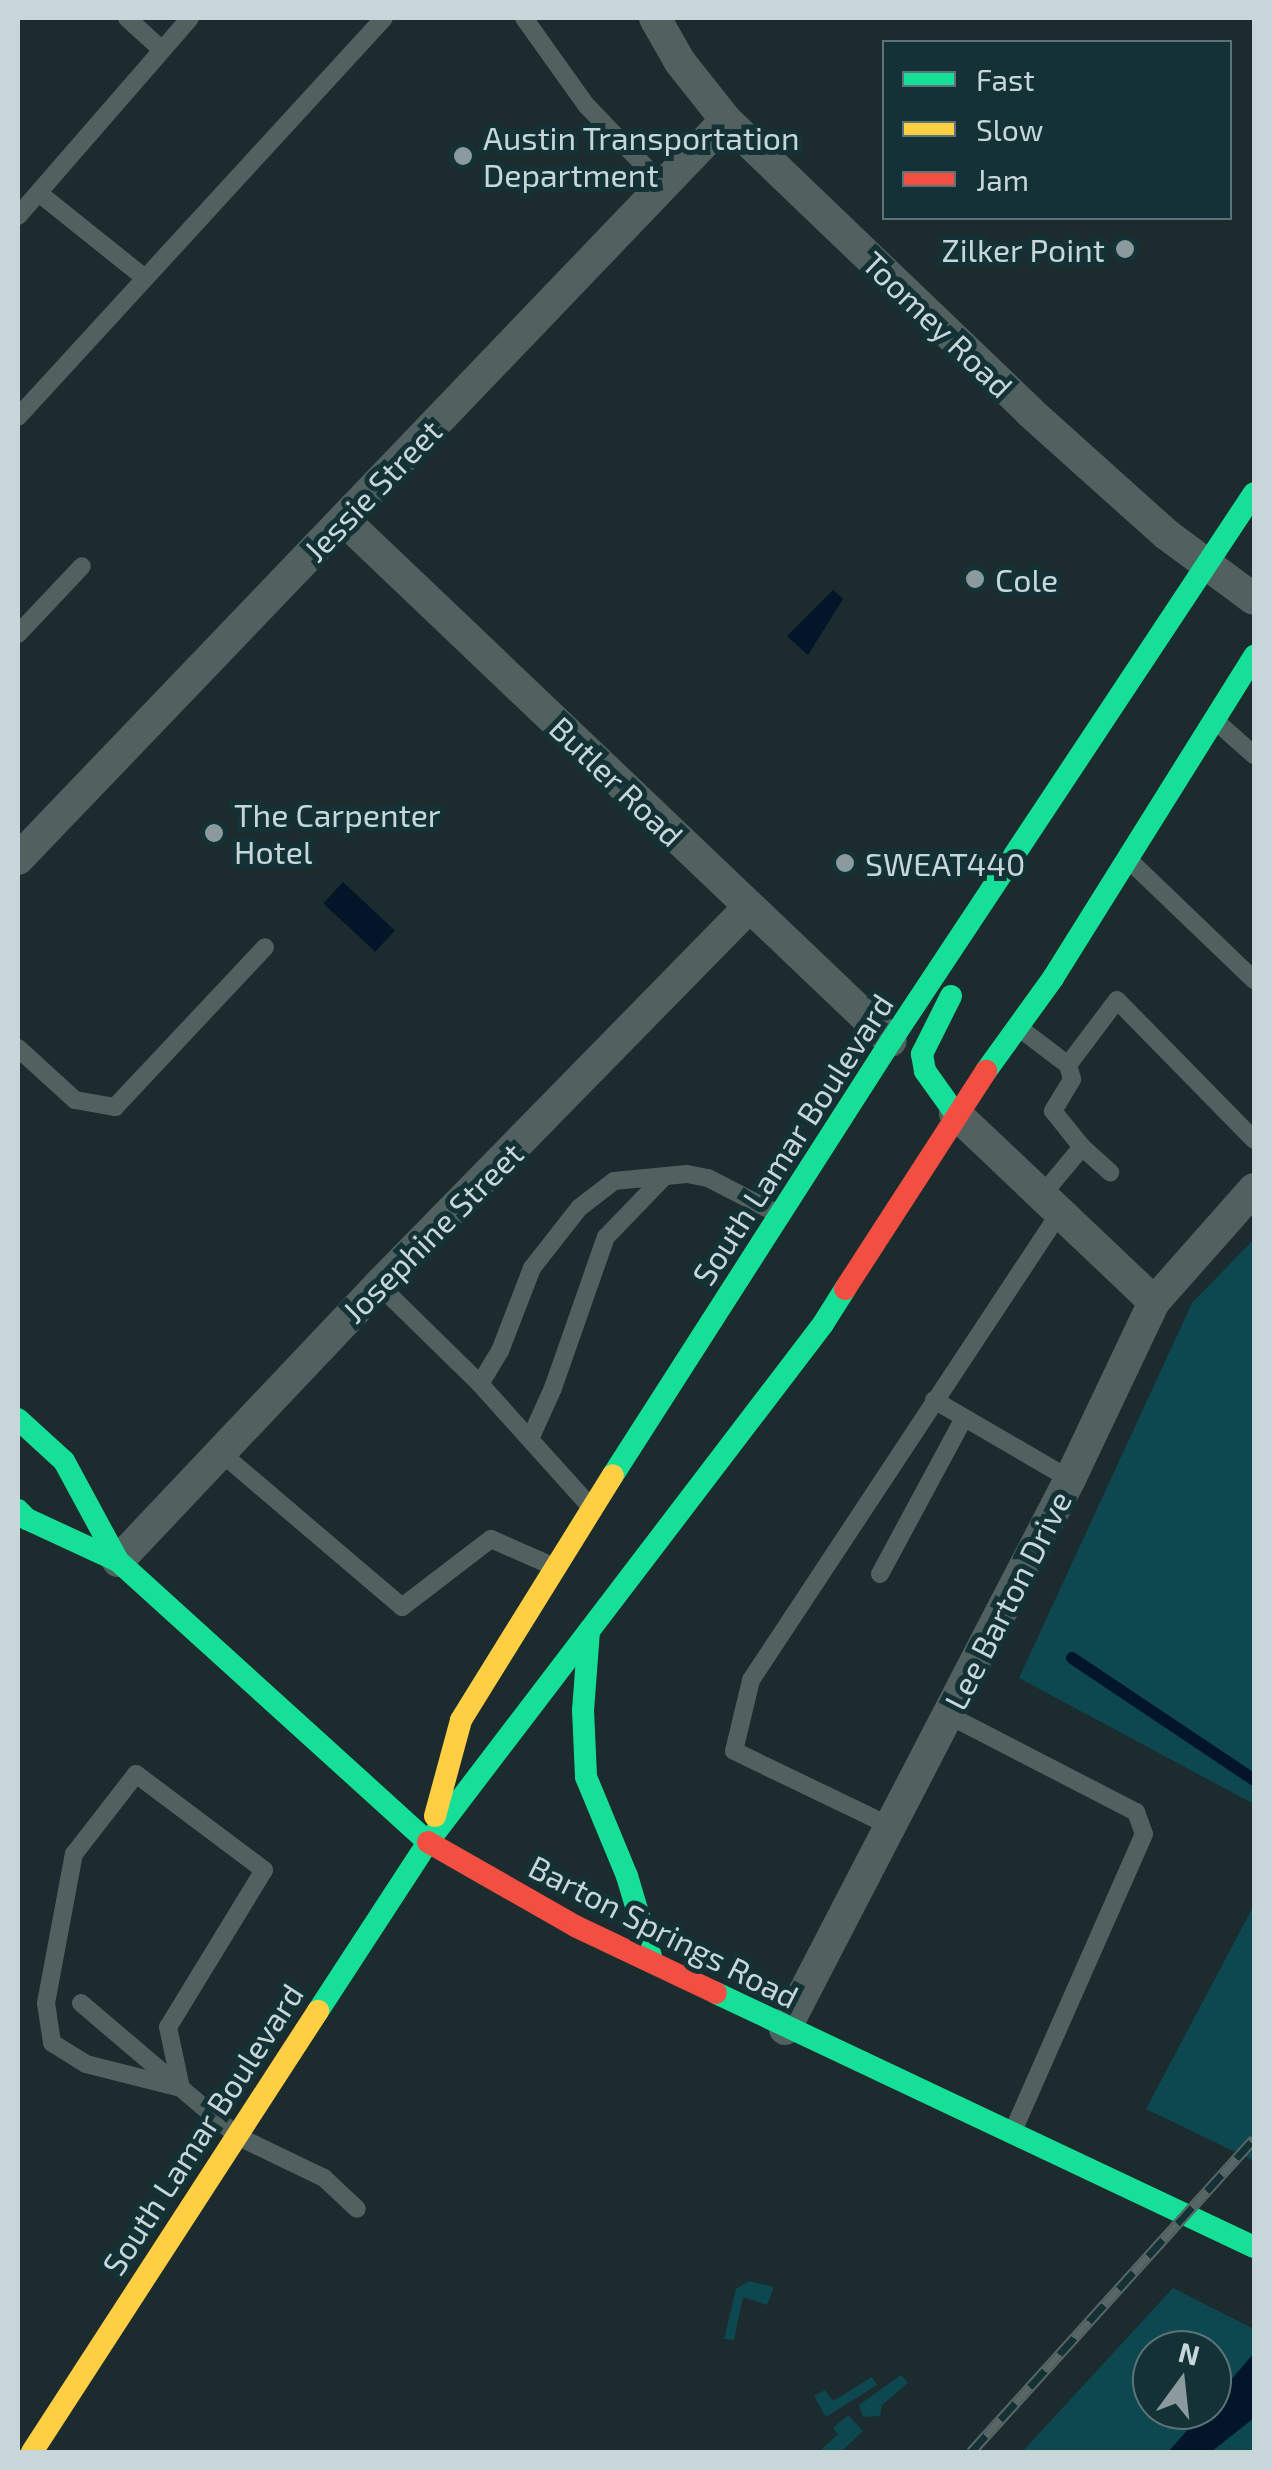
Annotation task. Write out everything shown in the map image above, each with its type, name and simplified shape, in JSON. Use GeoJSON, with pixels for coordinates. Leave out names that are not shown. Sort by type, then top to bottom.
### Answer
{"type":"FeatureCollection","features":[{"type":"Feature","properties":{"kind":"main road","name":"South Lamar Boulevard"},"geometry":{"type":"LineString","coordinates":[[428,1842],[461,1720],[554,1567],[782,1217],[891,1041],[1254,493]]}},
{"type":"Feature","properties":{"kind":"main road","name":"South Lamar Boulevard"},"geometry":{"type":"LineString","coordinates":[[32,2452],[428,1842],[823,1324],[955,1113],[1018,1027],[1254,656]]}},
{"type":"Feature","properties":{"kind":"main road"},"geometry":{"type":"LineString","coordinates":[[955,1113],[925,1071],[922,1054],[961,979],[966,932]]}},
{"type":"Feature","properties":{"kind":"main road","name":"Barton Springs Road"},"geometry":{"type":"LineString","coordinates":[[18,1419],[64,1461],[118,1561]]}},
{"type":"Feature","properties":{"kind":"main road","name":"Barton Springs Road"},"geometry":{"type":"LineString","coordinates":[[18,1510],[27,1519],[118,1561],[428,1842],[576,1926],[652,1960],[785,2029],[1254,2246]]}},
{"type":"Feature","properties":{"kind":"main road"},"geometry":{"type":"LineString","coordinates":[[590,1631],[583,1710],[586,1776],[627,1876],[652,1960]]}},
{"type":"Feature","properties":{"kind":"street","name":"Toomey Road"},"geometry":{"type":"LineString","coordinates":[[655,18],[680,62],[726,120],[1030,412],[1206,564],[1254,599]]}},
{"type":"Feature","properties":{"kind":"street","name":"Jessie Street"},"geometry":{"type":"LineString","coordinates":[[18,860],[726,120]]}},
{"type":"Feature","properties":{"kind":"street","name":"Butler Road"},"geometry":{"type":"LineString","coordinates":[[344,520],[891,1041]]}},
{"type":"Feature","properties":{"kind":"street","name":"Josephine Street"},"geometry":{"type":"LineString","coordinates":[[118,1561],[379,1284],[749,907]]}},
{"type":"Feature","properties":{"kind":"street"},"geometry":{"type":"LineString","coordinates":[[955,1113],[1154,1302]]}},
{"type":"Feature","properties":{"kind":"street","name":"Lee Barton Drive"},"geometry":{"type":"LineString","coordinates":[[785,2029],[1070,1480],[1154,1302],[1254,1188]]}},
{"type":"Feature","properties":{"kind":"lane"},"geometry":{"type":"LineString","coordinates":[[128,18],[161,49]]}},
{"type":"Feature","properties":{"kind":"lane"},"geometry":{"type":"LineString","coordinates":[[18,216],[190,18]]}},
{"type":"Feature","properties":{"kind":"lane"},"geometry":{"type":"LineString","coordinates":[[18,417],[384,18]]}},
{"type":"Feature","properties":{"kind":"lane"},"geometry":{"type":"LineString","coordinates":[[524,18],[586,104],[663,186]]}},
{"type":"Feature","properties":{"kind":"lane"},"geometry":{"type":"LineString","coordinates":[[40,194],[145,278]]}},
{"type":"Feature","properties":{"kind":"lane"},"geometry":{"type":"LineString","coordinates":[[18,634],[82,566]]}},
{"type":"Feature","properties":{"kind":"lane"},"geometry":{"type":"LineString","coordinates":[[1214,720],[1254,755]]}},
{"type":"Feature","properties":{"kind":"lane"},"geometry":{"type":"LineString","coordinates":[[1127,858],[1254,980]]}},
{"type":"Feature","properties":{"kind":"lane"},"geometry":{"type":"LineString","coordinates":[[18,1048],[74,1100],[115,1107],[265,946]]}},
{"type":"Feature","properties":{"kind":"lane"},"geometry":{"type":"LineString","coordinates":[[1068,1065],[1117,1000],[1254,1140]]}},
{"type":"Feature","properties":{"kind":"lane"},"geometry":{"type":"LineString","coordinates":[[1018,1027],[1068,1065],[1072,1079],[1053,1111],[1082,1147],[1110,1172]]}},
{"type":"Feature","properties":{"kind":"lane"},"geometry":{"type":"LineString","coordinates":[[890,1826],[734,1751],[751,1680],[934,1400],[1082,1147]]}},
{"type":"Feature","properties":{"kind":"lane"},"geometry":{"type":"LineString","coordinates":[[480,1384],[500,1352],[532,1268],[579,1208],[614,1181],[687,1174],[708,1178],[782,1217]]}},
{"type":"Feature","properties":{"kind":"lane"},"geometry":{"type":"LineString","coordinates":[[530,1439],[553,1388],[606,1237],[662,1178]]}},
{"type":"Feature","properties":{"kind":"lane"},"geometry":{"type":"LineString","coordinates":[[379,1284],[480,1384],[593,1510]]}},
{"type":"Feature","properties":{"kind":"lane"},"geometry":{"type":"LineString","coordinates":[[934,1400],[1070,1480]]}},
{"type":"Feature","properties":{"kind":"lane"},"geometry":{"type":"LineString","coordinates":[[880,1574],[964,1418]]}},
{"type":"Feature","properties":{"kind":"lane"},"geometry":{"type":"LineString","coordinates":[[220,1452],[402,1607],[491,1539],[554,1567]]}},
{"type":"Feature","properties":{"kind":"lane"},"geometry":{"type":"LineString","coordinates":[[948,1715],[1136,1812],[1144,1834],[1012,2134]]}},
{"type":"Feature","properties":{"kind":"lane"},"geometry":{"type":"LineString","coordinates":[[136,1774],[264,1870],[168,2028],[180,2088],[86,2064],[52,2043],[46,2003],[74,1854],[136,1774]]}},
{"type":"Feature","properties":{"kind":"lane"},"geometry":{"type":"LineString","coordinates":[[82,2003],[236,2136],[324,2178],[356,2209]]}},
{"type":"Feature","properties":{"kind":"shaded area"},"geometry":{"type":"Polygon","coordinates":[[[833,590],[843,599],[808,655],[787,636],[833,590]]]}},
{"type":"Feature","properties":{"kind":"shaded area"},"geometry":{"type":"Polygon","coordinates":[[[343,882],[395,930],[375,952],[323,903],[343,882]]]}},
{"type":"Feature","properties":{"kind":"shaded area"},"geometry":{"type":"Polygon","coordinates":[[[1254,1239],[1254,1804],[1019,1678],[1192,1303],[1254,1239]]]}},
{"type":"Feature","properties":{"kind":"shaded area"},"geometry":{"type":"Polygon","coordinates":[[[1254,1905],[1254,2161],[1146,2109],[1254,1905]]]}},
{"type":"Feature","properties":{"kind":"shaded area"},"geometry":{"type":"Polygon","coordinates":[[[749,2281],[774,2287],[767,2305],[743,2297],[734,2340],[724,2339],[736,2289],[749,2281]]]}},
{"type":"Feature","properties":{"kind":"shaded area"},"geometry":{"type":"Polygon","coordinates":[[[1173,2288],[1254,2329],[1254,2452],[1022,2452],[1132,2333],[1132,2430],[1232,2430],[1232,2330],[1134,2330],[1173,2288]]]}},
{"type":"Feature","properties":{"kind":"shaded area"},"geometry":{"type":"Polygon","coordinates":[[[1254,2353],[1254,2418],[1211,2452],[1168,2452],[1187,2430],[1232,2430],[1232,2379],[1254,2353]]]}},
{"type":"Feature","properties":{"kind":"shaded area"},"geometry":{"type":"Polygon","coordinates":[[[901,2375],[908,2383],[882,2405],[880,2416],[863,2417],[859,2405],[901,2375]]]}},
{"type":"Feature","properties":{"kind":"shaded area"},"geometry":{"type":"Polygon","coordinates":[[[872,2377],[877,2385],[826,2417],[814,2396],[825,2390],[833,2401],[872,2377]]]}},
{"type":"Feature","properties":{"kind":"shaded area"},"geometry":{"type":"Polygon","coordinates":[[[848,2415],[863,2431],[841,2452],[819,2452],[838,2434],[833,2428],[848,2415]]]}},
{"type":"Feature","properties":{"kind":"waterway"},"geometry":{"type":"LineString","coordinates":[[1072,1658],[1254,1780]]}},
{"type":"Feature","properties":{"kind":"railway"},"geometry":{"type":"LineString","coordinates":[[971,2452],[1254,2139]]}},
{"type":"Feature","properties":{"kind":"traffic: fast"},"geometry":{"type":"LineString","coordinates":[[613,1475],[891,1041],[1254,493]]}},
{"type":"Feature","properties":{"kind":"traffic: fast"},"geometry":{"type":"LineString","coordinates":[[986,1071],[1053,978],[1254,656]]}},
{"type":"Feature","properties":{"kind":"traffic: fast"},"geometry":{"type":"LineString","coordinates":[[951,996],[922,1054],[925,1071],[955,1113]]}},
{"type":"Feature","properties":{"kind":"traffic: fast"},"geometry":{"type":"LineString","coordinates":[[318,2011],[428,1842],[823,1324],[845,1289]]}},
{"type":"Feature","properties":{"kind":"traffic: fast"},"geometry":{"type":"LineString","coordinates":[[18,1419],[64,1461],[118,1561],[428,1842]]}},
{"type":"Feature","properties":{"kind":"traffic: fast"},"geometry":{"type":"LineString","coordinates":[[18,1510],[27,1519],[118,1561]]}},
{"type":"Feature","properties":{"kind":"traffic: fast"},"geometry":{"type":"LineString","coordinates":[[589,1631],[583,1710],[586,1777],[627,1876],[652,1960]]}},
{"type":"Feature","properties":{"kind":"traffic: fast"},"geometry":{"type":"LineString","coordinates":[[716,1993],[1254,2247]]}},
{"type":"Feature","properties":{"kind":"traffic: slow"},"geometry":{"type":"LineString","coordinates":[[435,1816],[461,1720],[613,1475]]}},
{"type":"Feature","properties":{"kind":"traffic: slow"},"geometry":{"type":"LineString","coordinates":[[32,2452],[318,2011]]}},
{"type":"Feature","properties":{"kind":"traffic: jam"},"geometry":{"type":"LineString","coordinates":[[845,1289],[986,1071]]}},
{"type":"Feature","properties":{"kind":"traffic: jam"},"geometry":{"type":"LineString","coordinates":[[428,1842],[575,1926],[716,1993]]}},
{"type":"Feature","properties":{"kind":"place","name":"Austin Transportation Department"},"geometry":{"type":"Point","coordinates":[463,156]}},
{"type":"Feature","properties":{"kind":"place","name":"Zilker Point"},"geometry":{"type":"Point","coordinates":[1125,249]}},
{"type":"Feature","properties":{"kind":"place","name":"Cole"},"geometry":{"type":"Point","coordinates":[975,579]}},
{"type":"Feature","properties":{"kind":"place","name":"The Carpenter Hotel"},"geometry":{"type":"Point","coordinates":[214,833]}},
{"type":"Feature","properties":{"kind":"place","name":"SWEAT440"},"geometry":{"type":"Point","coordinates":[845,863]}}]}
